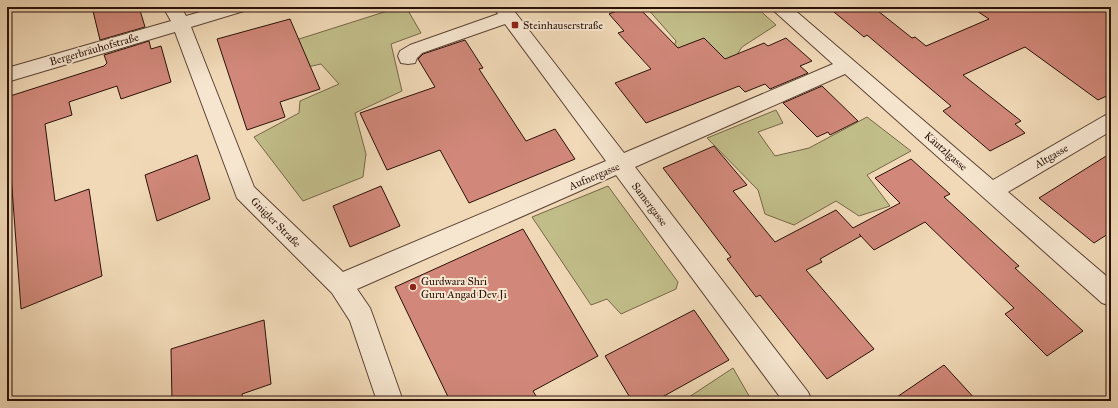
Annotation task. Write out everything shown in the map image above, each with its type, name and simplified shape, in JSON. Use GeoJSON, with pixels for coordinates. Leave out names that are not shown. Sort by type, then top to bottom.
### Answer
{"type":"FeatureCollection","features":[{"type":"Feature","properties":{"kind":"street"},"geometry":{"type":"LineString","coordinates":[[176,15],[238,7]]}},
{"type":"Feature","properties":{"kind":"street","name":"Käutzlgasse"},"geometry":{"type":"LineString","coordinates":[[791,9],[848,65],[1111,295]]}},
{"type":"Feature","properties":{"kind":"street"},"geometry":{"type":"LineString","coordinates":[[408,58],[407,56],[410,52],[416,49],[505,12]]}},
{"type":"Feature","properties":{"kind":"street","name":"Samergasse"},"geometry":{"type":"LineString","coordinates":[[505,12],[799,401]]}},
{"type":"Feature","properties":{"kind":"street","name":"Bergerbräuhofstraße"},"geometry":{"type":"LineString","coordinates":[[7,75],[176,15]]}},
{"type":"Feature","properties":{"kind":"street","name":"Gnigler Straße"},"geometry":{"type":"LineString","coordinates":[[176,15],[245,192],[340,285],[361,316],[390,401]]}},
{"type":"Feature","properties":{"kind":"street","name":"Aufnergasse"},"geometry":{"type":"LineString","coordinates":[[340,285],[848,65]]}},
{"type":"Feature","properties":{"kind":"street","name":"Altgasse"},"geometry":{"type":"LineString","coordinates":[[992,191],[1111,121]]}},
{"type":"Feature","properties":{"kind":"shaded area"},"geometry":{"type":"Polygon","coordinates":[[[400,7],[406,7],[421,33],[391,44],[402,91],[355,113],[366,154],[363,177],[303,201],[254,137],[299,113],[300,101],[339,84],[321,64],[280,73],[277,46],[400,7]]]}},
{"type":"Feature","properties":{"kind":"shaded area"},"geometry":{"type":"Polygon","coordinates":[[[646,7],[756,7],[776,25],[742,47],[728,68],[669,59],[676,41],[646,7]]]}},
{"type":"Feature","properties":{"kind":"shaded area"},"geometry":{"type":"Polygon","coordinates":[[[776,110],[783,123],[758,132],[775,156],[809,148],[867,117],[911,151],[867,175],[890,206],[859,216],[836,201],[794,225],[765,214],[758,190],[707,138],[776,110]]]}},
{"type":"Feature","properties":{"kind":"shaded area"},"geometry":{"type":"Polygon","coordinates":[[[608,186],[678,282],[676,289],[621,314],[607,299],[591,305],[532,217],[608,186]]]}},
{"type":"Feature","properties":{"kind":"shaded area"},"geometry":{"type":"Polygon","coordinates":[[[733,368],[752,401],[683,401],[733,368]]]}},
{"type":"Feature","properties":{"kind":"building"},"geometry":{"type":"Polygon","coordinates":[[[92,7],[139,7],[145,27],[100,40],[92,7]]]}},
{"type":"Feature","properties":{"kind":"building"},"geometry":{"type":"Polygon","coordinates":[[[627,7],[638,7],[678,48],[704,38],[725,59],[764,43],[768,46],[786,38],[812,61],[800,66],[808,73],[770,89],[765,84],[745,92],[739,86],[646,123],[615,83],[651,69],[618,33],[624,31],[609,14],[627,7]]]}},
{"type":"Feature","properties":{"kind":"building"},"geometry":{"type":"Polygon","coordinates":[[[828,7],[873,7],[912,38],[915,37],[926,46],[989,19],[971,7],[1111,7],[1111,94],[1098,100],[1025,47],[963,75],[1021,121],[1015,124],[1025,133],[990,151],[943,111],[951,106],[867,35],[864,37],[828,7]]]}},
{"type":"Feature","properties":{"kind":"building"},"geometry":{"type":"Polygon","coordinates":[[[290,19],[320,89],[280,102],[285,117],[247,130],[217,39],[290,19]]]}},
{"type":"Feature","properties":{"kind":"building"},"geometry":{"type":"Polygon","coordinates":[[[465,40],[483,68],[479,69],[526,141],[555,129],[575,159],[469,203],[440,150],[387,170],[360,113],[435,87],[418,59],[423,54],[465,40]]]}},
{"type":"Feature","properties":{"kind":"building"},"geometry":{"type":"Polygon","coordinates":[[[149,41],[151,49],[161,46],[171,82],[121,99],[117,86],[69,102],[72,115],[45,124],[55,201],[89,189],[102,276],[21,309],[11,175],[7,176],[7,97],[104,66],[107,63],[104,55],[149,41]]]}},
{"type":"Feature","properties":{"kind":"building"},"geometry":{"type":"Polygon","coordinates":[[[822,86],[858,121],[830,135],[828,132],[817,137],[783,103],[822,86]]]}},
{"type":"Feature","properties":{"kind":"building"},"geometry":{"type":"Polygon","coordinates":[[[714,146],[747,185],[733,191],[775,242],[836,210],[853,228],[900,203],[875,178],[911,159],[950,194],[944,197],[1019,266],[1015,268],[1083,331],[1047,356],[1005,314],[1014,308],[925,222],[874,250],[861,236],[820,259],[822,262],[806,270],[874,349],[827,379],[760,295],[756,297],[727,259],[731,257],[663,168],[714,146]]]}},
{"type":"Feature","properties":{"kind":"building"},"geometry":{"type":"Polygon","coordinates":[[[1111,153],[1111,232],[1094,243],[1039,198],[1111,153]]]}},
{"type":"Feature","properties":{"kind":"building"},"geometry":{"type":"Polygon","coordinates":[[[197,155],[210,199],[157,221],[145,175],[197,155]]]}},
{"type":"Feature","properties":{"kind":"building"},"geometry":{"type":"Polygon","coordinates":[[[381,186],[400,226],[350,247],[333,206],[381,186]]]}},
{"type":"Feature","properties":{"kind":"building"},"geometry":{"type":"Polygon","coordinates":[[[523,229],[598,356],[533,391],[539,401],[450,401],[395,287],[523,229]]]}},
{"type":"Feature","properties":{"kind":"building"},"geometry":{"type":"Polygon","coordinates":[[[694,310],[729,360],[655,401],[632,401],[605,356],[694,310]]]}},
{"type":"Feature","properties":{"kind":"building"},"geometry":{"type":"Polygon","coordinates":[[[264,320],[271,384],[242,394],[243,401],[172,401],[171,349],[264,320]]]}},
{"type":"Feature","properties":{"kind":"building"},"geometry":{"type":"Polygon","coordinates":[[[944,365],[977,401],[891,401],[944,365]]]}},
{"type":"Feature","properties":{"kind":"place","name":"Steinhauserstraße"},"geometry":{"type":"Point","coordinates":[515,25]}},
{"type":"Feature","properties":{"kind":"place","name":"Gurdwara Shri Guru Angad Dev Ji"},"geometry":{"type":"Point","coordinates":[413,287]}}]}
